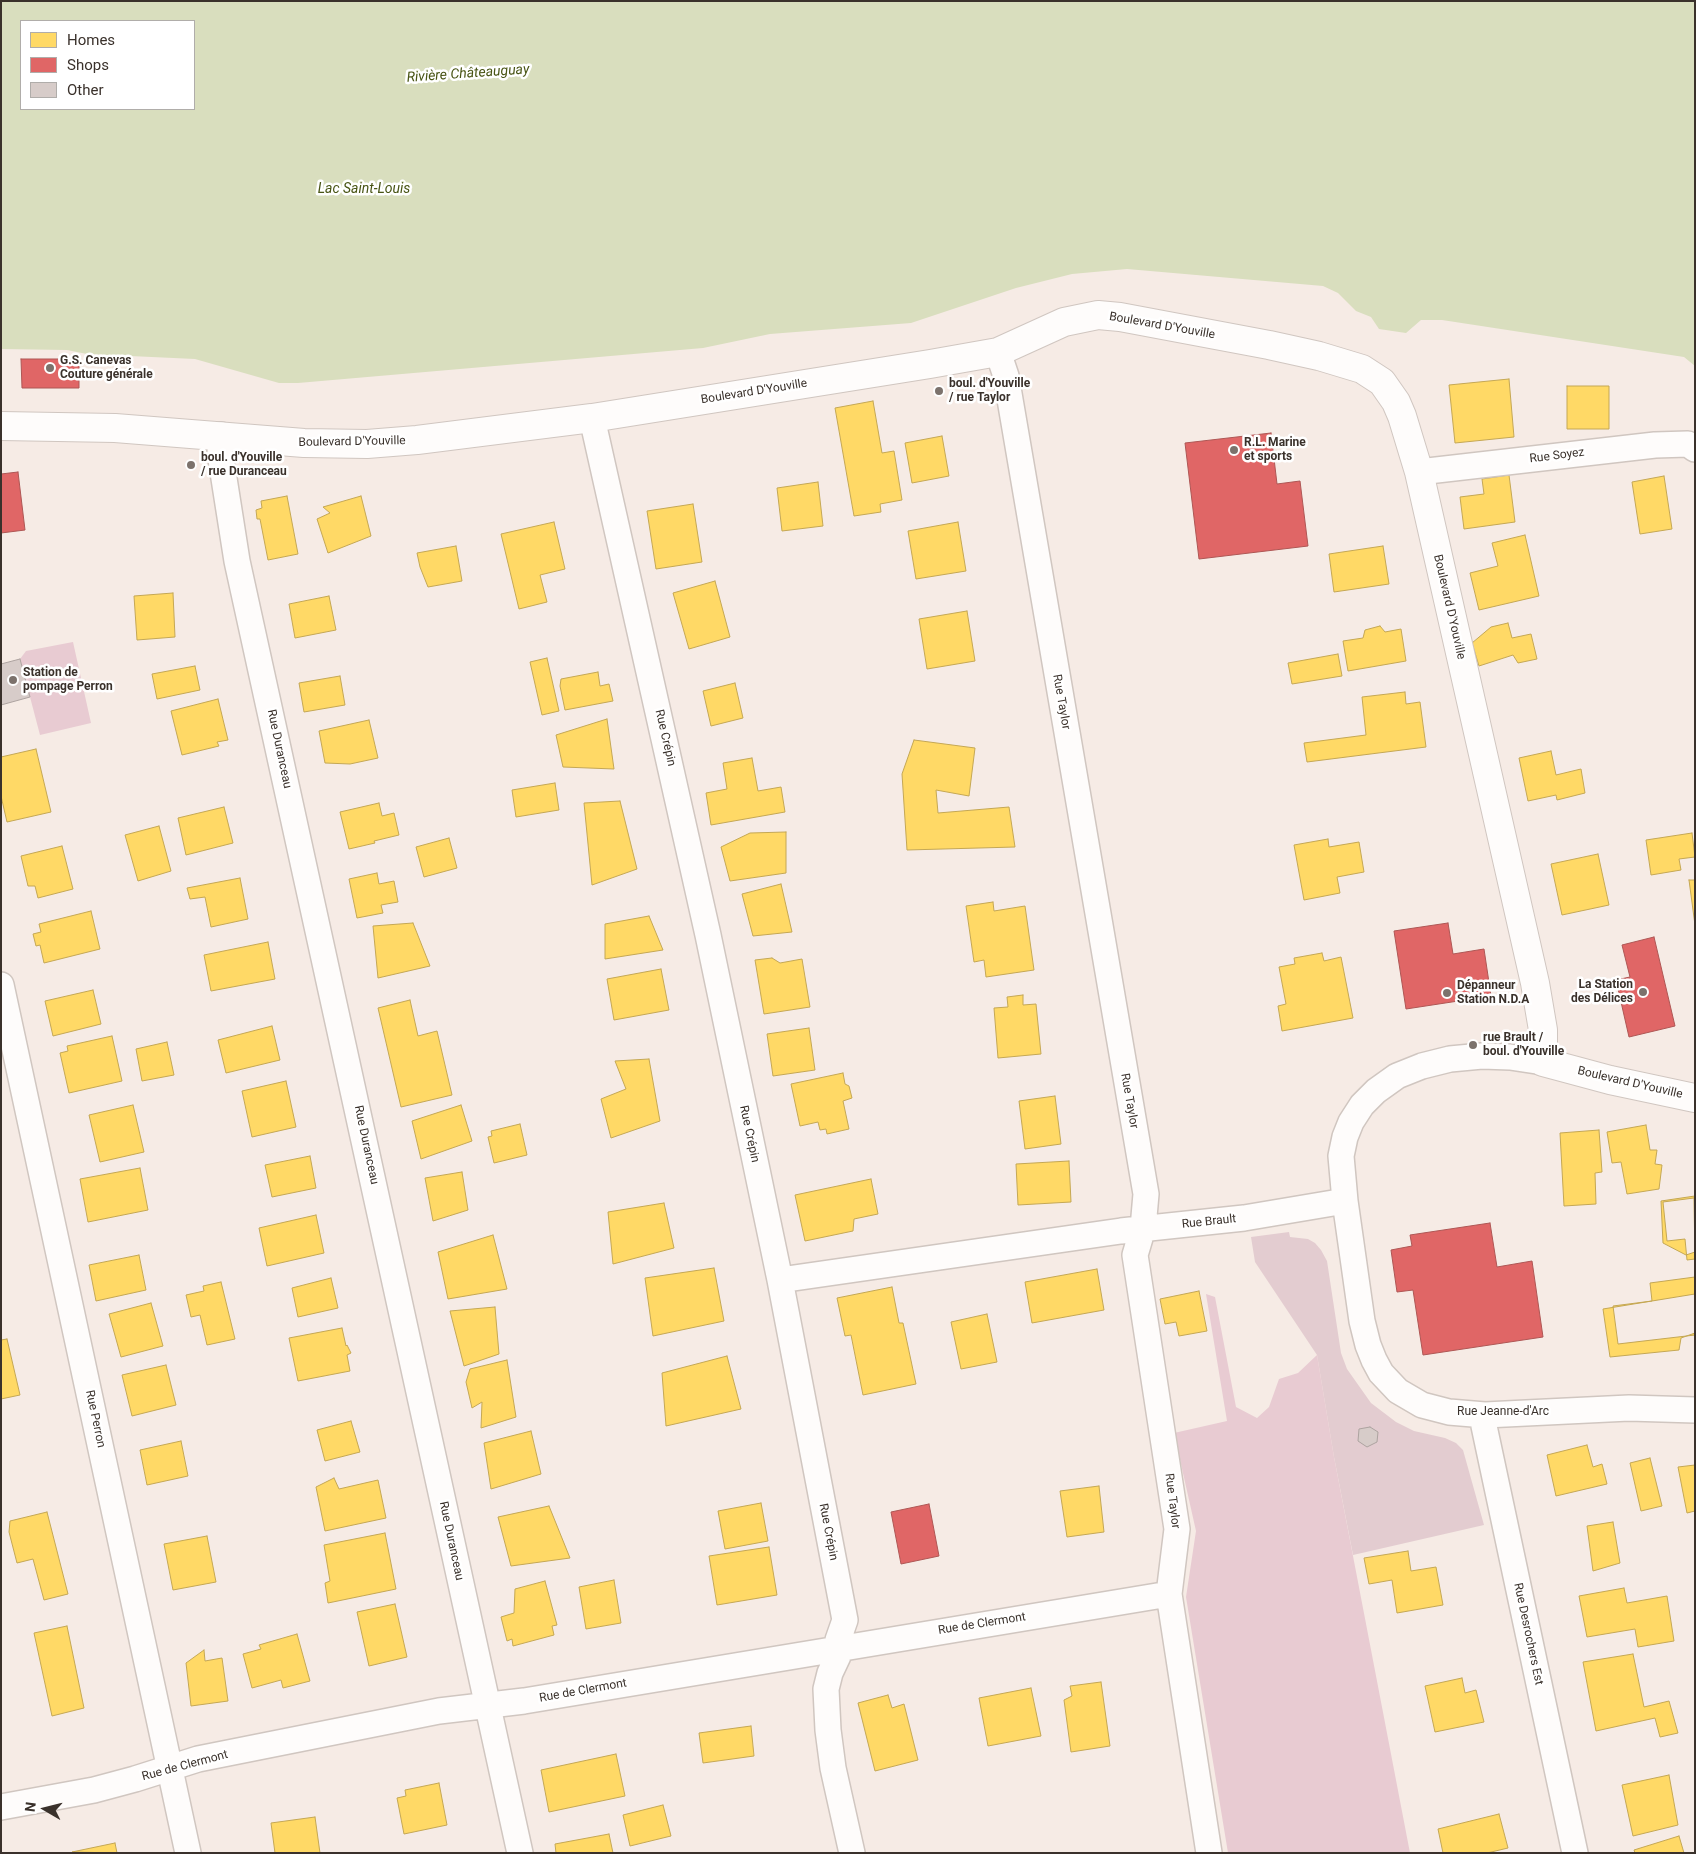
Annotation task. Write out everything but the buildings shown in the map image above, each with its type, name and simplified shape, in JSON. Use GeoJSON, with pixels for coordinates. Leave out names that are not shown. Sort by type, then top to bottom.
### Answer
{"type":"FeatureCollection","features":[{"type":"Feature","properties":{"kind":"street","name":"Boulevard D'Youville"},"geometry":{"type":"LineString","coordinates":[[1,426],[115,428],[221,435],[276,441],[367,444],[464,435],[592,418],[998,352],[1064,322],[1098,315],[1120,317],[1269,345],[1344,363],[1369,372],[1382,382],[1389,391],[1402,416],[1418,472],[1535,983],[1543,1030],[1543,1062],[1610,1080],[1695,1098]]}},
{"type":"Feature","properties":{"kind":"street","name":"Rue Taylor"},"geometry":{"type":"LineString","coordinates":[[998,352],[1006,376],[1146,1194],[1143,1228],[1135,1255],[1177,1530],[1169,1594],[1209,1853]]}},
{"type":"Feature","properties":{"kind":"street","name":"Rue Crépin"},"geometry":{"type":"LineString","coordinates":[[592,418],[704,916],[780,1280],[845,1620],[838,1640],[838,1656],[830,1673],[826,1689],[828,1730],[833,1768],[852,1853]]}},
{"type":"Feature","properties":{"kind":"street","name":"Rue Duranceau"},"geometry":{"type":"LineString","coordinates":[[221,435],[220,453],[237,561],[520,1853]]}},
{"type":"Feature","properties":{"kind":"street","name":"Rue Soyez"},"geometry":{"type":"LineString","coordinates":[[1418,472],[1655,445],[1688,444],[1695,449]]}},
{"type":"Feature","properties":{"kind":"street","name":"Rue Perron"},"geometry":{"type":"LineString","coordinates":[[1,985],[188,1853]]}},
{"type":"Feature","properties":{"kind":"street"},"geometry":{"type":"LineString","coordinates":[[1345,1201],[1341,1156],[1344,1137],[1362,1105],[1376,1091],[1397,1076],[1422,1066],[1450,1059],[1482,1056],[1510,1057],[1543,1062]]}},
{"type":"Feature","properties":{"kind":"street","name":"Rue Brault"},"geometry":{"type":"LineString","coordinates":[[780,1280],[1143,1228],[1244,1218],[1345,1201]]}},
{"type":"Feature","properties":{"kind":"street","name":"Rue Jeanne-d'Arc"},"geometry":{"type":"LineString","coordinates":[[1345,1201],[1362,1321],[1368,1345],[1381,1373],[1398,1391],[1411,1400],[1432,1409],[1485,1415],[1629,1408],[1695,1410]]}},
{"type":"Feature","properties":{"kind":"street","name":"Rue Desrochers Est"},"geometry":{"type":"LineString","coordinates":[[1485,1415],[1484,1426],[1575,1853]]}},
{"type":"Feature","properties":{"kind":"street","name":"Rue de Clermont"},"geometry":{"type":"LineString","coordinates":[[1,1807],[94,1790],[135,1780],[198,1760],[439,1711],[487,1706],[1169,1594]]}},
{"type":"Feature","properties":{"kind":"shaded area"},"geometry":{"type":"Polygon","coordinates":[[[73,642],[91,723],[40,735],[20,659],[26,651],[73,642]]]}},
{"type":"Feature","properties":{"kind":"shaded area"},"geometry":{"type":"Polygon","coordinates":[[[1289,1232],[1290,1237],[1308,1239],[1315,1243],[1327,1261],[1341,1353],[1347,1369],[1371,1403],[1396,1422],[1414,1431],[1445,1438],[1456,1443],[1463,1450],[1484,1525],[1353,1555],[1317,1355],[1255,1262],[1251,1237],[1289,1232]]]}},
{"type":"Feature","properties":{"kind":"shaded area"},"geometry":{"type":"Polygon","coordinates":[[[1206,1294],[1215,1297],[1236,1407],[1257,1418],[1269,1407],[1279,1379],[1298,1373],[1317,1355],[1334,1457],[1410,1853],[1228,1853],[1186,1597],[1196,1531],[1174,1433],[1227,1421],[1206,1294]]]}},
{"type":"Feature","properties":{"kind":"water"},"geometry":{"type":"Polygon","coordinates":[[[1,1],[1695,1],[1695,366],[1684,357],[1442,320],[1421,320],[1406,333],[1379,329],[1371,317],[1356,311],[1338,293],[1323,286],[1127,269],[1072,274],[1016,288],[911,323],[770,334],[703,348],[298,383],[279,383],[195,359],[87,354],[67,350],[1,349],[1,1]]]}},
{"type":"Feature","properties":{"kind":"place","name":"G.S. Canevas Couture générale"},"geometry":{"type":"Point","coordinates":[50,368]}},
{"type":"Feature","properties":{"kind":"place","name":"boul. d'Youville / rue Taylor"},"geometry":{"type":"Point","coordinates":[939,391]}},
{"type":"Feature","properties":{"kind":"place","name":"R.L. Marine et sports"},"geometry":{"type":"Point","coordinates":[1234,450]}},
{"type":"Feature","properties":{"kind":"place","name":"boul. d'Youville / rue Duranceau"},"geometry":{"type":"Point","coordinates":[191,465]}},
{"type":"Feature","properties":{"kind":"place","name":"Station de pompage Perron"},"geometry":{"type":"Point","coordinates":[13,680]}},
{"type":"Feature","properties":{"kind":"place","name":"La Station des Délices"},"geometry":{"type":"Point","coordinates":[1643,992]}},
{"type":"Feature","properties":{"kind":"place","name":"Dépanneur Station N.D.A"},"geometry":{"type":"Point","coordinates":[1447,993]}},
{"type":"Feature","properties":{"kind":"place","name":"rue Brault / boul. d'Youville"},"geometry":{"type":"Point","coordinates":[1473,1045]}},
{"type":"Feature","properties":{"kind":"water label","name":"Rivière Châteauguay"},"geometry":{"type":"Point","coordinates":[468,74]}},
{"type":"Feature","properties":{"kind":"water label","name":"Lac Saint-Louis"},"geometry":{"type":"Point","coordinates":[364,189]}}]}
